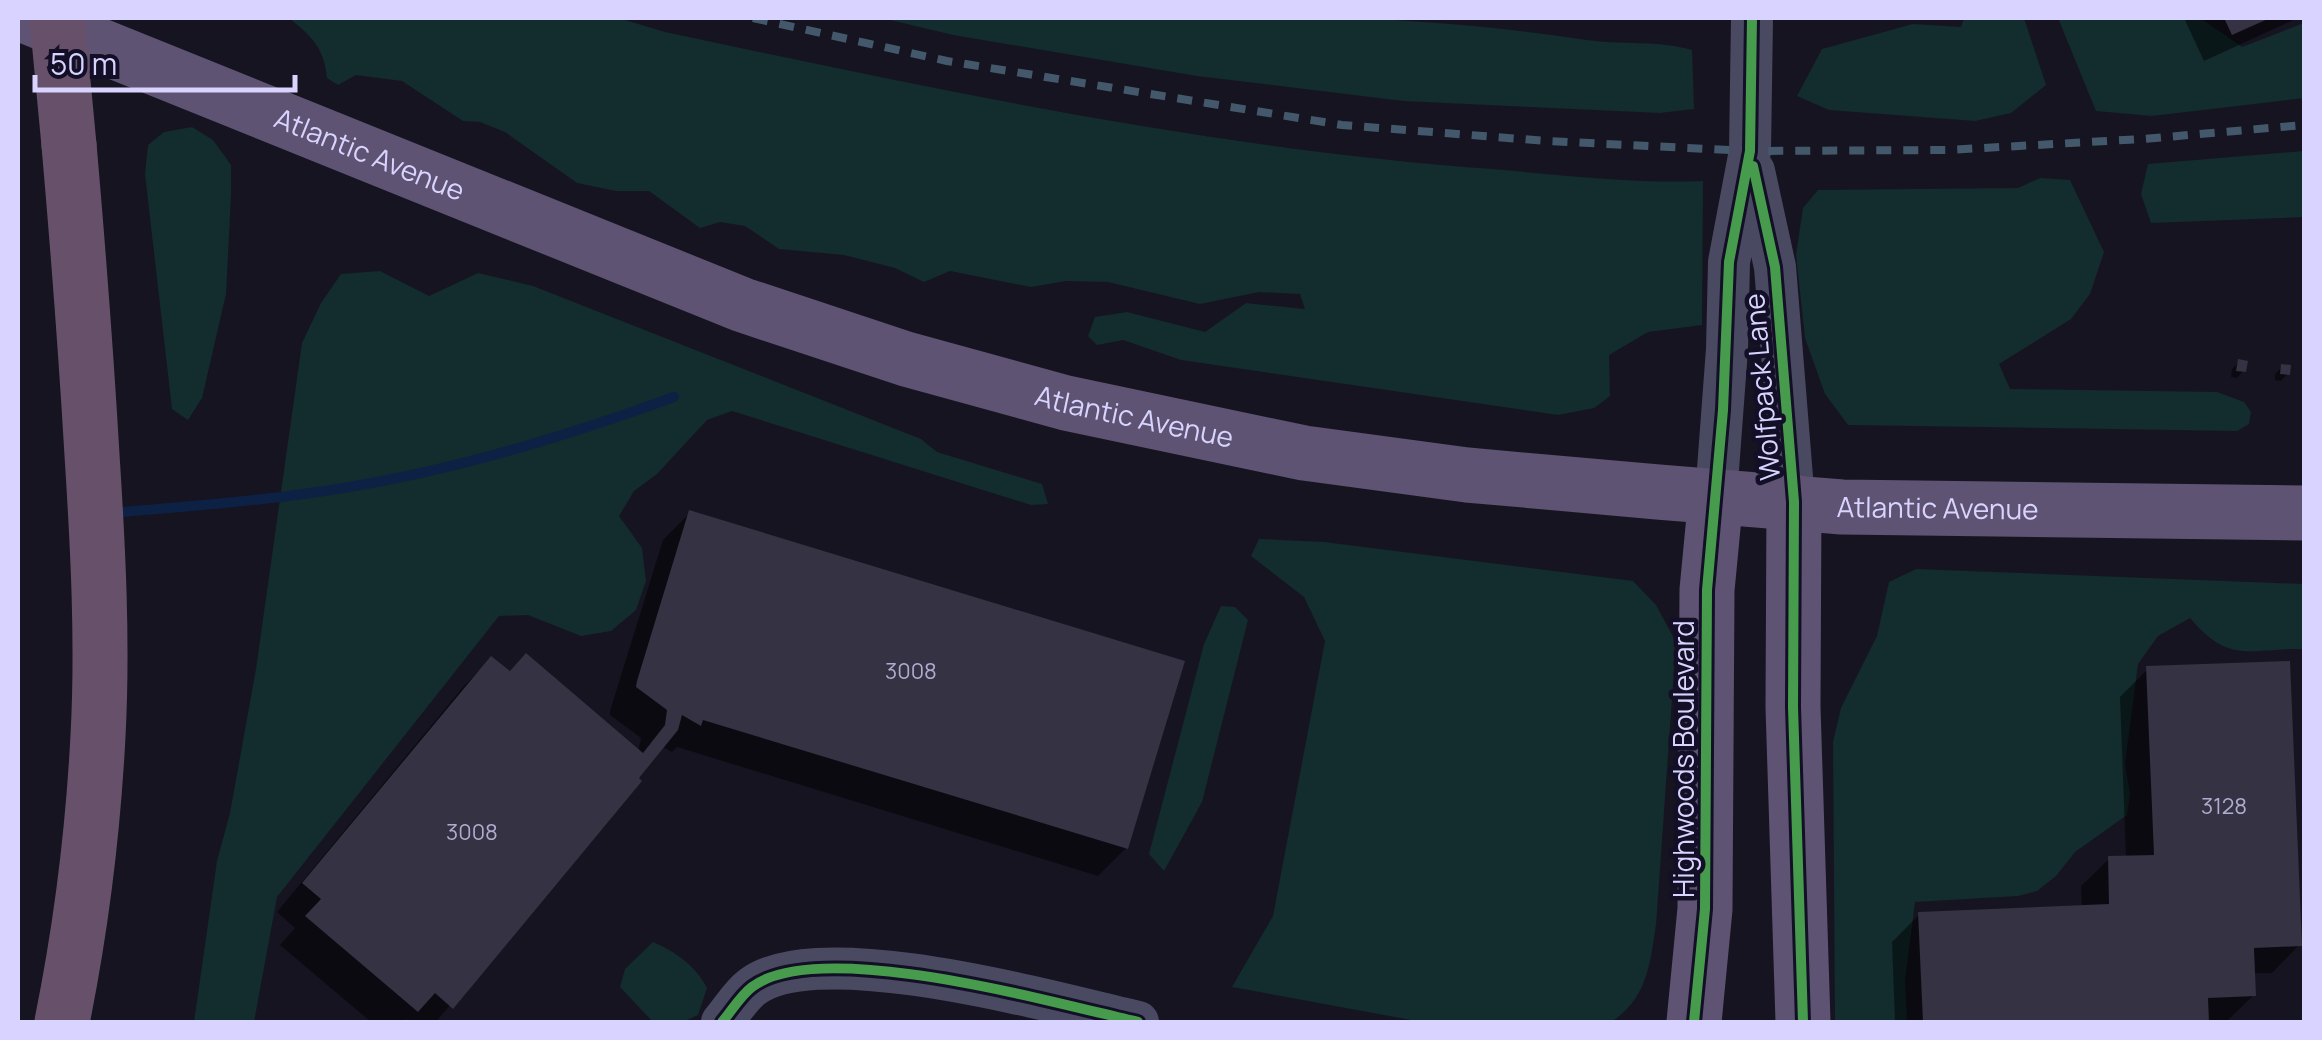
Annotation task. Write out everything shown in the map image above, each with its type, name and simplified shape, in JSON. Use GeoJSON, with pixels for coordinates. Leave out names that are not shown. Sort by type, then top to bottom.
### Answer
{"type":"FeatureCollection","features":[{"type":"Feature","properties":{"kind":"highway"},"geometry":{"type":"LineString","coordinates":[[57,18],[82,289],[98,542],[99,670],[88,860],[62,1022]]}},
{"type":"Feature","properties":{"kind":"main road","name":"Atlantic Avenue"},"geometry":{"type":"LineString","coordinates":[[31,18],[743,304],[906,360],[1066,403],[1304,452],[1467,475],[1842,507],[2304,513]]}},
{"type":"Feature","properties":{"kind":"main road","name":"Highwoods Boulevard"},"geometry":{"type":"LineString","coordinates":[[1694,1022],[1706,909],[1707,590],[1716,496]]}},
{"type":"Feature","properties":{"kind":"main road"},"geometry":{"type":"LineString","coordinates":[[1794,502],[1794,707],[1803,1022]]}},
{"type":"Feature","properties":{"kind":"street","name":"Wolfpack Lane"},"geometry":{"type":"LineString","coordinates":[[1716,496],[1729,262],[1750,151],[1752,18]]}},
{"type":"Feature","properties":{"kind":"street","name":"Wolfpack Lane"},"geometry":{"type":"LineString","coordinates":[[1750,151],[1774,267],[1794,502]]}},
{"type":"Feature","properties":{"kind":"street"},"geometry":{"type":"LineString","coordinates":[[722,1022],[752,986],[788,972],[824,969],[868,970],[983,986],[1138,1022]]}},
{"type":"Feature","properties":{"kind":"green space"},"geometry":{"type":"Polygon","coordinates":[[[1324,17],[1412,21],[1666,45],[1692,50],[1694,109],[1660,113],[1403,101],[1197,76],[953,35],[882,18],[1324,17]]]}},
{"type":"Feature","properties":{"kind":"green space"},"geometry":{"type":"Polygon","coordinates":[[[289,18],[618,18],[665,32],[870,75],[1180,132],[1388,160],[1598,178],[1703,181],[1702,325],[1648,332],[1609,355],[1610,396],[1594,408],[1558,415],[1181,360],[1123,340],[1097,345],[1088,336],[1095,317],[1127,312],[1205,332],[1246,303],[1305,309],[1300,294],[1259,292],[1200,304],[1108,282],[1066,281],[1031,287],[950,271],[924,282],[895,268],[844,255],[779,249],[745,226],[720,222],[700,228],[649,191],[616,191],[577,183],[505,132],[480,122],[463,121],[402,81],[356,75],[338,85],[327,78],[315,43],[289,18]]]}},
{"type":"Feature","properties":{"kind":"green space"},"geometry":{"type":"Polygon","coordinates":[[[1964,18],[2024,18],[2046,85],[2011,113],[1975,121],[1829,110],[1797,96],[1822,49],[1913,24],[1961,27],[1964,18]]]}},
{"type":"Feature","properties":{"kind":"green space"},"geometry":{"type":"Polygon","coordinates":[[[2058,18],[2200,18],[2242,47],[2304,23],[2304,98],[2152,116],[2096,111],[2058,18]]]}},
{"type":"Feature","properties":{"kind":"green space"},"geometry":{"type":"Polygon","coordinates":[[[192,127],[213,140],[231,165],[231,196],[226,294],[202,398],[188,420],[172,409],[145,174],[148,145],[164,132],[192,127]]]}},
{"type":"Feature","properties":{"kind":"green space"},"geometry":{"type":"Polygon","coordinates":[[[2304,151],[2304,217],[2151,223],[2141,194],[2148,164],[2304,151]]]}},
{"type":"Feature","properties":{"kind":"green space"},"geometry":{"type":"Polygon","coordinates":[[[2040,178],[2070,180],[2104,252],[2090,294],[2071,319],[1999,364],[2010,389],[2217,392],[2244,402],[2251,412],[2249,424],[2237,431],[1848,425],[1825,394],[1805,338],[1796,255],[1803,208],[1818,190],[2018,188],[2040,178]]]}},
{"type":"Feature","properties":{"kind":"green space"},"geometry":{"type":"Polygon","coordinates":[[[380,271],[429,296],[478,273],[533,286],[921,439],[937,452],[1042,484],[1048,504],[1031,505],[732,411],[707,420],[657,474],[634,491],[619,516],[642,548],[646,581],[636,610],[611,631],[581,636],[528,615],[499,616],[277,897],[254,1022],[194,1022],[217,861],[230,813],[256,669],[302,343],[321,303],[341,274],[380,271]]]}},
{"type":"Feature","properties":{"kind":"green space"},"geometry":{"type":"Polygon","coordinates":[[[1259,539],[1324,542],[1633,581],[1656,605],[1676,642],[1656,925],[1645,980],[1632,1003],[1611,1022],[1422,1022],[1232,987],[1273,916],[1325,641],[1304,597],[1251,556],[1259,539]]]}},
{"type":"Feature","properties":{"kind":"green space"},"geometry":{"type":"Polygon","coordinates":[[[1916,569],[2304,584],[2304,649],[2229,648],[2204,633],[2190,618],[2158,636],[2138,664],[2125,764],[2130,794],[2127,815],[2075,852],[2056,876],[2037,891],[2018,896],[1915,902],[1905,980],[1907,1022],[1835,1022],[1833,742],[1841,708],[1877,636],[1889,582],[1916,569]]]}},
{"type":"Feature","properties":{"kind":"green space"},"geometry":{"type":"Polygon","coordinates":[[[1221,606],[1235,607],[1248,620],[1202,802],[1164,871],[1149,854],[1204,644],[1221,606]]]}},
{"type":"Feature","properties":{"kind":"green space"},"geometry":{"type":"Polygon","coordinates":[[[653,942],[684,960],[707,988],[698,1015],[683,1022],[653,1022],[620,987],[625,969],[653,942]]]}},
{"type":"Feature","properties":{"kind":"building"},"geometry":{"type":"Polygon","coordinates":[[[2224,18],[2270,18],[2232,35],[2224,18]]]}},
{"type":"Feature","properties":{"kind":"building"},"geometry":{"type":"Polygon","coordinates":[[[2238,359],[2248,361],[2246,372],[2236,371],[2238,359]]]}},
{"type":"Feature","properties":{"kind":"building"},"geometry":{"type":"Polygon","coordinates":[[[2281,364],[2291,365],[2290,375],[2280,374],[2281,364]]]}},
{"type":"Feature","properties":{"kind":"building"},"geometry":{"type":"Polygon","coordinates":[[[689,510],[1185,661],[1128,849],[703,720],[701,726],[682,715],[678,730],[639,778],[642,781],[453,1009],[435,993],[418,1012],[305,916],[321,899],[302,883],[491,656],[510,671],[526,653],[643,753],[665,725],[667,710],[636,687],[637,681],[689,510]]]}},
{"type":"Feature","properties":{"kind":"building"},"geometry":{"type":"Polygon","coordinates":[[[2290,661],[2302,946],[2254,948],[2256,996],[2208,998],[2209,1022],[1923,1022],[1918,912],[2109,904],[2108,856],[2154,855],[2146,666],[2290,661]]]}},
{"type":"Feature","properties":{"kind":"waterway"},"geometry":{"type":"LineString","coordinates":[[112,513],[279,497],[398,478],[537,443],[674,397]]}},
{"type":"Feature","properties":{"kind":"railway"},"geometry":{"type":"LineString","coordinates":[[753,18],[947,61],[1342,125],[1547,141],[1750,151],[1947,150],[2304,125]]}},
{"type":"Feature","properties":{"kind":"cycle path"},"geometry":{"type":"LineString","coordinates":[[1694,1022],[1705,909],[1707,590],[1723,410],[1729,262],[1750,151],[1752,18]]}},
{"type":"Feature","properties":{"kind":"cycle path"},"geometry":{"type":"LineString","coordinates":[[1753,166],[1775,267],[1794,502],[1793,707],[1803,1022]]}},
{"type":"Feature","properties":{"kind":"cycle path"},"geometry":{"type":"LineString","coordinates":[[722,1022],[752,987],[785,973],[829,968],[940,979],[1138,1022]]}}]}
